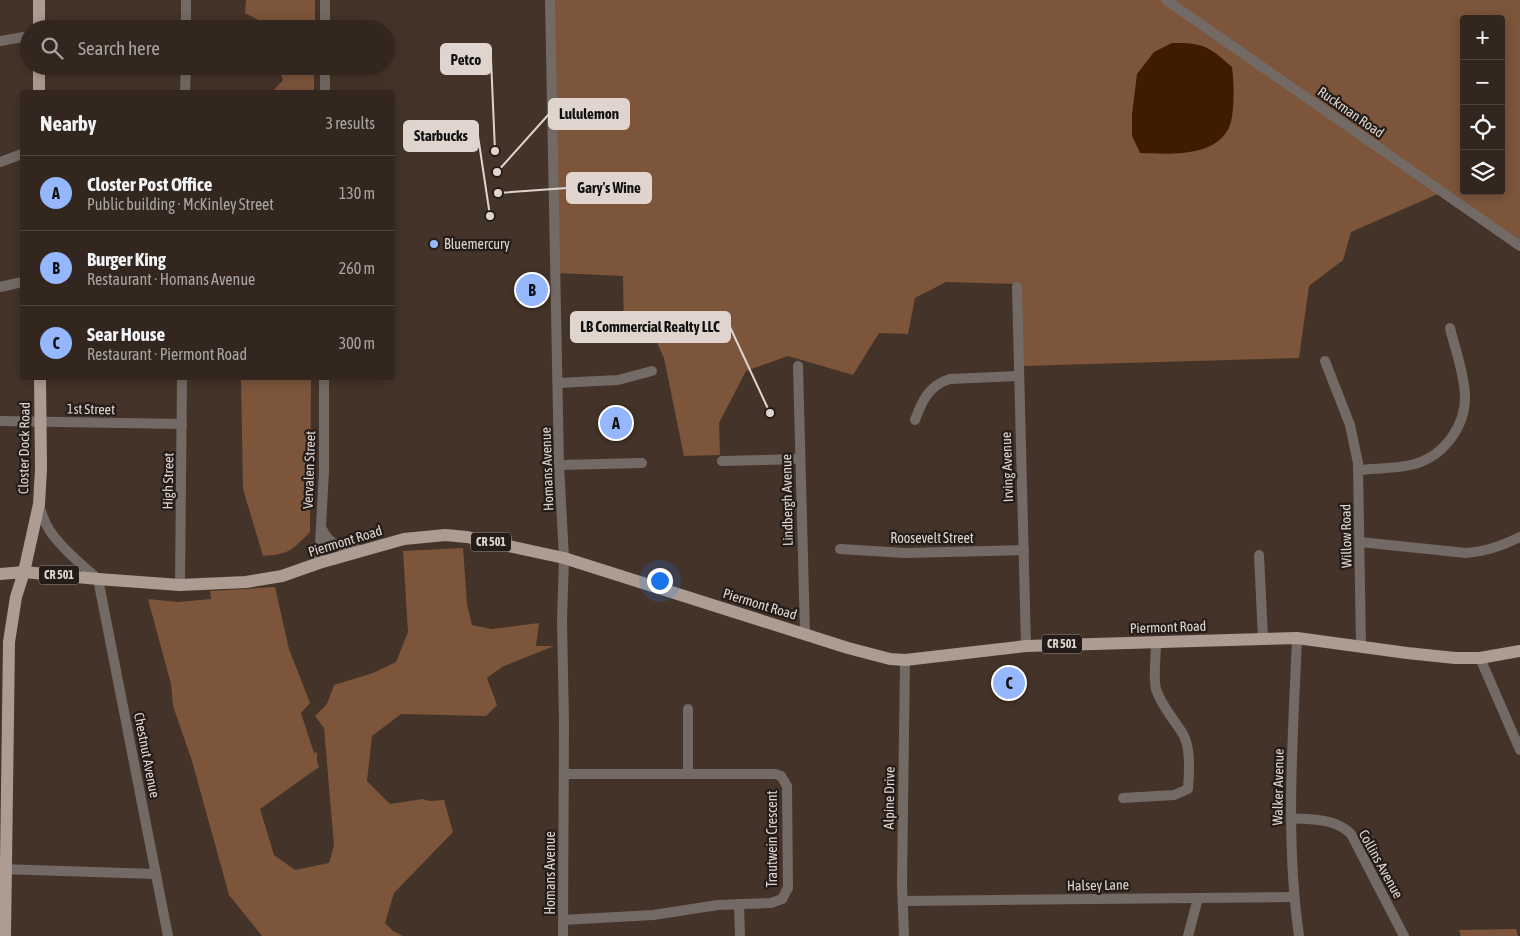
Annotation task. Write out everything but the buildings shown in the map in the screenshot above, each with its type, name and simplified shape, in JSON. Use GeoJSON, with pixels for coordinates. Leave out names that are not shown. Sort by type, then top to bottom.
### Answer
{"type":"FeatureCollection","features":[{"type":"Feature","properties":{"kind":"main road"},"geometry":{"type":"LineString","coordinates":[[39,0],[39,20]]}},
{"type":"Feature","properties":{"kind":"main road"},"geometry":{"type":"LineString","coordinates":[[39,75],[39,90]]}},
{"type":"Feature","properties":{"kind":"main road","name":"Closter Dock Road"},"geometry":{"type":"LineString","coordinates":[[5,936],[3,869],[4,757],[9,642],[16,597],[24,572],[39,504],[42,469],[40,380]]}},
{"type":"Feature","properties":{"kind":"main road","name":"Piermont Road"},"geometry":{"type":"LineString","coordinates":[[0,574],[24,572],[180,585],[271,579],[404,539],[445,535],[477,539],[564,558],[890,659],[905,660],[1026,646],[1263,638],[1297,638],[1455,658],[1480,658],[1520,651]]}},
{"type":"Feature","properties":{"kind":"street"},"geometry":{"type":"LineString","coordinates":[[186,0],[186,20]]}},
{"type":"Feature","properties":{"kind":"street"},"geometry":{"type":"LineString","coordinates":[[325,0],[325,20]]}},
{"type":"Feature","properties":{"kind":"street","name":"Homans Avenue"},"geometry":{"type":"LineString","coordinates":[[550,0],[559,465],[564,558],[562,620],[564,774],[563,936]]}},
{"type":"Feature","properties":{"kind":"street","name":"Ruckman Road"},"geometry":{"type":"LineString","coordinates":[[1166,0],[1520,246]]}},
{"type":"Feature","properties":{"kind":"street"},"geometry":{"type":"LineString","coordinates":[[0,41],[20,38]]}},
{"type":"Feature","properties":{"kind":"street"},"geometry":{"type":"LineString","coordinates":[[185,90],[186,75]]}},
{"type":"Feature","properties":{"kind":"street"},"geometry":{"type":"LineString","coordinates":[[325,75],[325,90]]}},
{"type":"Feature","properties":{"kind":"street"},"geometry":{"type":"LineString","coordinates":[[0,162],[20,155]]}},
{"type":"Feature","properties":{"kind":"street"},"geometry":{"type":"LineString","coordinates":[[0,287],[20,282]]}},
{"type":"Feature","properties":{"kind":"street","name":"Irving Avenue"},"geometry":{"type":"LineString","coordinates":[[1017,287],[1026,646]]}},
{"type":"Feature","properties":{"kind":"street"},"geometry":{"type":"LineString","coordinates":[[1358,470],[1407,466],[1418,463],[1439,451],[1456,431],[1464,407],[1465,394],[1464,382],[1450,328]]}},
{"type":"Feature","properties":{"kind":"street","name":"Willow Road"},"geometry":{"type":"LineString","coordinates":[[1325,360],[1350,425],[1358,470],[1361,647]]}},
{"type":"Feature","properties":{"kind":"street","name":"Lindbergh Avenue"},"geometry":{"type":"LineString","coordinates":[[798,366],[805,634]]}},
{"type":"Feature","properties":{"kind":"street"},"geometry":{"type":"LineString","coordinates":[[558,383],[618,380],[652,371]]}},
{"type":"Feature","properties":{"kind":"street"},"geometry":{"type":"LineString","coordinates":[[915,420],[922,400],[940,382],[950,379],[1018,376]]}},
{"type":"Feature","properties":{"kind":"street","name":"High Street"},"geometry":{"type":"LineString","coordinates":[[180,585],[182,380]]}},
{"type":"Feature","properties":{"kind":"street","name":"Vervalen Street"},"geometry":{"type":"LineString","coordinates":[[319,563],[324,471],[324,380]]}},
{"type":"Feature","properties":{"kind":"street","name":"1st Street"},"geometry":{"type":"LineString","coordinates":[[0,421],[182,424]]}},
{"type":"Feature","properties":{"kind":"street"},"geometry":{"type":"LineString","coordinates":[[722,461],[800,459]]}},
{"type":"Feature","properties":{"kind":"street"},"geometry":{"type":"LineString","coordinates":[[559,465],[642,463]]}},
{"type":"Feature","properties":{"kind":"street"},"geometry":{"type":"LineString","coordinates":[[39,504],[46,525],[63,546],[98,579]]}},
{"type":"Feature","properties":{"kind":"street"},"geometry":{"type":"LineString","coordinates":[[321,527],[327,540],[340,546],[362,551]]}},
{"type":"Feature","properties":{"kind":"street"},"geometry":{"type":"LineString","coordinates":[[1360,542],[1477,552],[1491,550],[1520,537]]}},
{"type":"Feature","properties":{"kind":"street","name":"Roosevelt Street"},"geometry":{"type":"LineString","coordinates":[[840,549],[905,553],[1024,550]]}},
{"type":"Feature","properties":{"kind":"street"},"geometry":{"type":"LineString","coordinates":[[1259,555],[1263,638]]}},
{"type":"Feature","properties":{"kind":"street","name":"Chestnut Avenue"},"geometry":{"type":"LineString","coordinates":[[98,579],[168,936]]}},
{"type":"Feature","properties":{"kind":"street","name":"Walker Avenue"},"geometry":{"type":"LineString","coordinates":[[1297,638],[1291,818],[1293,897],[1299,936]]}},
{"type":"Feature","properties":{"kind":"street"},"geometry":{"type":"LineString","coordinates":[[1123,798],[1174,795],[1188,789],[1189,775],[1184,736],[1160,699],[1155,687],[1156,643]]}},
{"type":"Feature","properties":{"kind":"street"},"geometry":{"type":"LineString","coordinates":[[1480,658],[1520,750]]}},
{"type":"Feature","properties":{"kind":"street","name":"Alpine Drive"},"geometry":{"type":"LineString","coordinates":[[904,936],[905,660]]}},
{"type":"Feature","properties":{"kind":"street"},"geometry":{"type":"LineString","coordinates":[[688,709],[688,774]]}},
{"type":"Feature","properties":{"kind":"street","name":"Trautwein Crescent"},"geometry":{"type":"LineString","coordinates":[[563,920],[628,917],[694,910],[718,904],[771,903],[782,899],[788,888],[787,786],[780,776],[775,774],[564,774]]}},
{"type":"Feature","properties":{"kind":"street","name":"Collins Avenue"},"geometry":{"type":"LineString","coordinates":[[1291,818],[1329,821],[1338,824],[1351,834],[1404,936]]}},
{"type":"Feature","properties":{"kind":"street"},"geometry":{"type":"LineString","coordinates":[[3,869],[156,874]]}},
{"type":"Feature","properties":{"kind":"street","name":"Halsey Lane"},"geometry":{"type":"LineString","coordinates":[[903,901],[1293,897]]}},
{"type":"Feature","properties":{"kind":"street"},"geometry":{"type":"LineString","coordinates":[[1188,936],[1198,898]]}},
{"type":"Feature","properties":{"kind":"street"},"geometry":{"type":"LineString","coordinates":[[739,904],[740,936]]}},
{"type":"Feature","properties":{"kind":"shaded area"},"geometry":{"type":"Polygon","coordinates":[[[246,0],[315,0],[315,20],[258,20],[245,13],[246,0]]]}},
{"type":"Feature","properties":{"kind":"shaded area"},"geometry":{"type":"Polygon","coordinates":[[[550,0],[1520,0],[1520,247],[1440,193],[1351,232],[1343,260],[1309,286],[1299,358],[1022,366],[1021,284],[946,282],[915,298],[908,334],[879,333],[853,375],[788,356],[746,371],[719,423],[720,455],[684,456],[664,358],[653,334],[624,334],[623,276],[556,273],[550,0]]]}},
{"type":"Feature","properties":{"kind":"shaded area"},"geometry":{"type":"Polygon","coordinates":[[[1172,43],[1205,47],[1212,50],[1232,67],[1234,88],[1232,119],[1224,136],[1204,149],[1164,154],[1140,153],[1132,136],[1132,114],[1137,74],[1154,52],[1172,43]]]}},
{"type":"Feature","properties":{"kind":"shaded area"},"geometry":{"type":"Polygon","coordinates":[[[281,75],[314,75],[314,90],[274,90],[283,80],[281,75]]]}},
{"type":"Feature","properties":{"kind":"shaded area"},"geometry":{"type":"Polygon","coordinates":[[[241,380],[311,380],[310,532],[285,553],[263,556],[243,489],[241,380]]]}},
{"type":"Feature","properties":{"kind":"shaded area"},"geometry":{"type":"Polygon","coordinates":[[[463,548],[467,604],[472,625],[491,629],[539,623],[536,646],[554,646],[502,667],[487,678],[497,705],[486,716],[401,714],[372,736],[367,781],[390,804],[423,799],[429,801],[444,800],[453,832],[394,893],[385,923],[393,931],[403,936],[262,936],[229,895],[192,761],[173,706],[171,684],[148,599],[178,602],[211,599],[210,591],[275,587],[289,649],[310,703],[301,713],[314,753],[317,752],[319,767],[260,809],[274,855],[295,870],[329,863],[334,846],[324,728],[315,716],[327,704],[334,685],[373,673],[396,662],[408,632],[403,551],[463,548]]]}},
{"type":"Feature","properties":{"kind":"shaded area"},"geometry":{"type":"Polygon","coordinates":[[[1516,929],[1518,936],[1461,936],[1459,930],[1516,929]]]}},
{"type":"Feature","properties":{"kind":"place","name":"Petco"},"geometry":{"type":"Point","coordinates":[495,151]}},
{"type":"Feature","properties":{"kind":"place","name":"Lululemon"},"geometry":{"type":"Point","coordinates":[497,172]}},
{"type":"Feature","properties":{"kind":"place","name":"Gary's Wine"},"geometry":{"type":"Point","coordinates":[498,193]}},
{"type":"Feature","properties":{"kind":"place","name":"Starbucks"},"geometry":{"type":"Point","coordinates":[490,216]}},
{"type":"Feature","properties":{"kind":"place","name":"Bluemercury"},"geometry":{"type":"Point","coordinates":[434,244]}},
{"type":"Feature","properties":{"kind":"place","name":"Burger King"},"geometry":{"type":"Point","coordinates":[532,290]}},
{"type":"Feature","properties":{"kind":"place","name":"LB Commercial Realty LLC"},"geometry":{"type":"Point","coordinates":[770,413]}},
{"type":"Feature","properties":{"kind":"place","name":"Closter Post Office"},"geometry":{"type":"Point","coordinates":[616,423]}},
{"type":"Feature","properties":{"kind":"place","name":"Sear House"},"geometry":{"type":"Point","coordinates":[1009,683]}}]}
